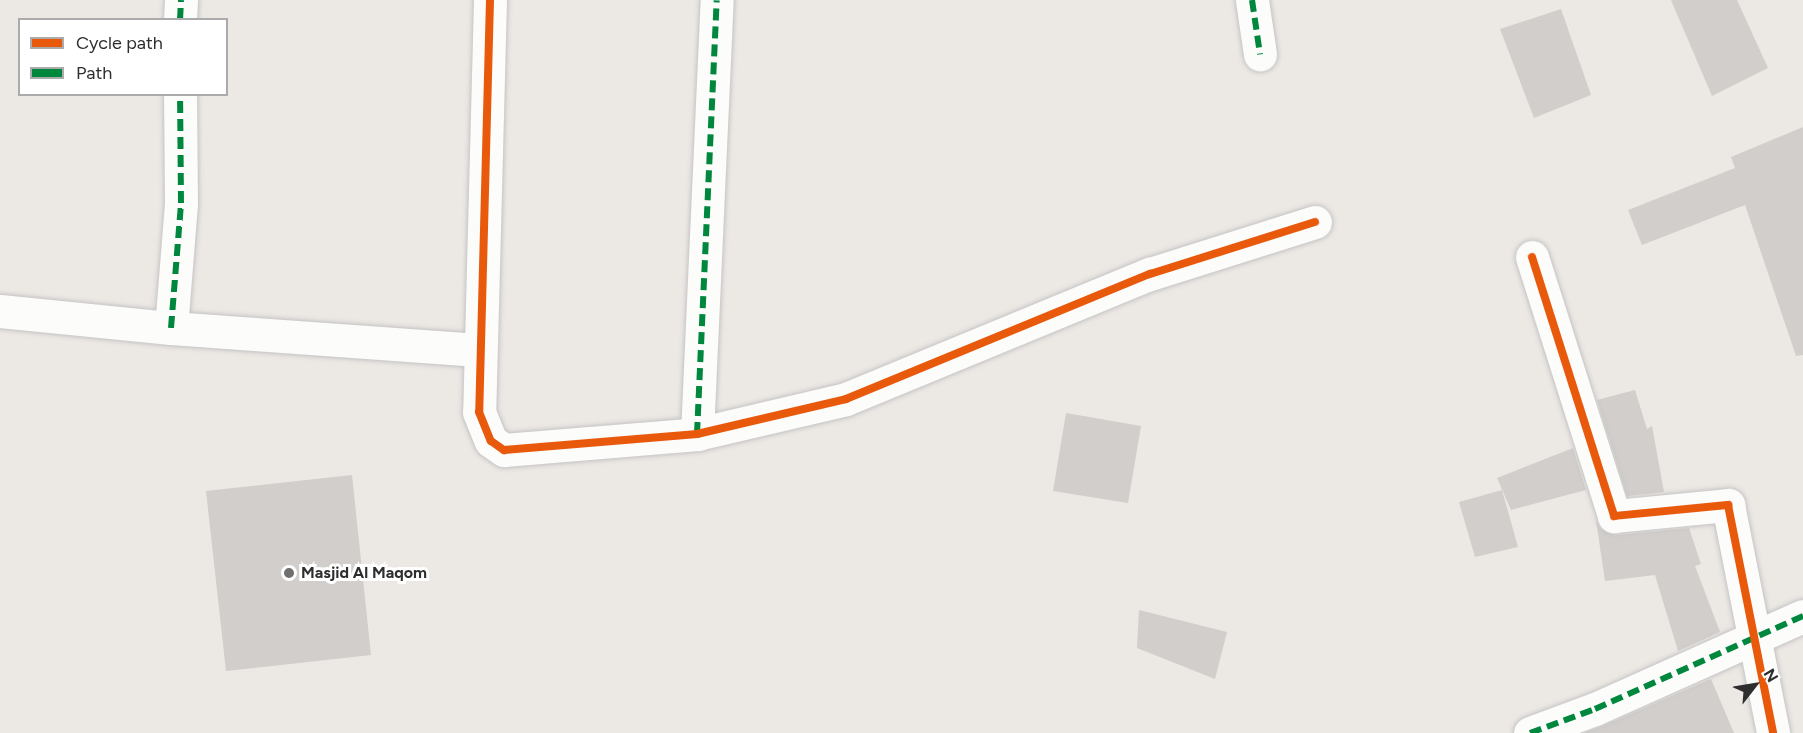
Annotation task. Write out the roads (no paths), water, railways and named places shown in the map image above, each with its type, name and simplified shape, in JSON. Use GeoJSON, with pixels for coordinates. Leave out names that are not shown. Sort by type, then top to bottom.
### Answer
{"type":"FeatureCollection","features":[{"type":"Feature","properties":{"kind":"street"},"geometry":{"type":"LineString","coordinates":[[180,18],[181,0]]}},
{"type":"Feature","properties":{"kind":"street"},"geometry":{"type":"LineString","coordinates":[[490,0],[478,350],[479,412],[491,441],[504,450],[697,434],[846,399],[1150,274],[1315,222]]}},
{"type":"Feature","properties":{"kind":"street"},"geometry":{"type":"LineString","coordinates":[[697,434],[717,0]]}},
{"type":"Feature","properties":{"kind":"street"},"geometry":{"type":"LineString","coordinates":[[1252,0],[1260,54]]}},
{"type":"Feature","properties":{"kind":"street"},"geometry":{"type":"LineString","coordinates":[[171,328],[181,203],[180,96]]}},
{"type":"Feature","properties":{"kind":"street"},"geometry":{"type":"LineString","coordinates":[[1532,257],[1614,516],[1728,505],[1756,637],[1773,733]]}},
{"type":"Feature","properties":{"kind":"street"},"geometry":{"type":"LineString","coordinates":[[0,311],[171,328],[478,350]]}},
{"type":"Feature","properties":{"kind":"street"},"geometry":{"type":"LineString","coordinates":[[1530,733],[1595,709],[1803,616]]}},
{"type":"Feature","properties":{"kind":"place","name":"Masjid Al Maqom"},"geometry":{"type":"Point","coordinates":[289,573]}}]}
